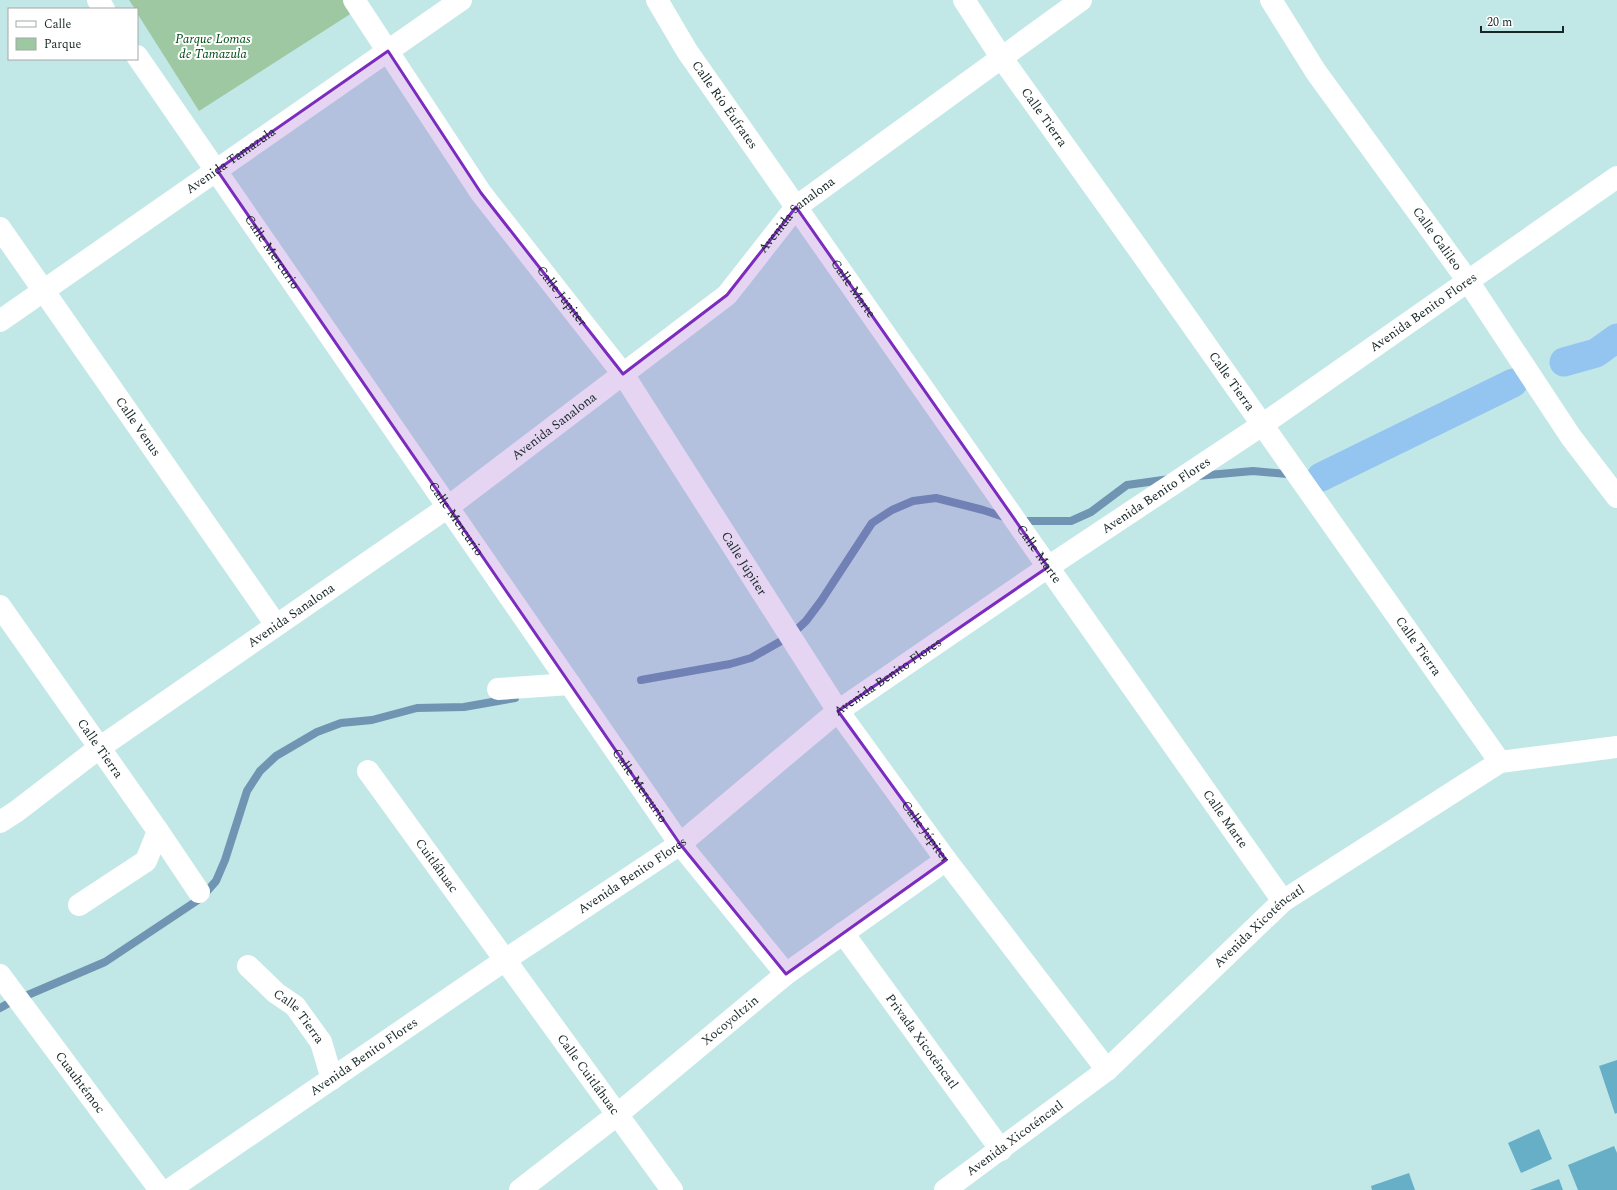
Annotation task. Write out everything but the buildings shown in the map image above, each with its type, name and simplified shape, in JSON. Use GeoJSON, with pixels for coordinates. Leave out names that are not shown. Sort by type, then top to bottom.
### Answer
{"type":"FeatureCollection","features":[{"type":"Feature","properties":{"kind":"street","name":"Calle Júpiter"},"geometry":{"type":"LineString","coordinates":[[354,0],[481,193],[623,374],[838,711],[946,860],[1107,1070]]}},
{"type":"Feature","properties":{"kind":"street","name":"Avenida Tamazula"},"geometry":{"type":"LineString","coordinates":[[0,321],[461,0]]}},
{"type":"Feature","properties":{"kind":"street","name":"Calle Río Éufrates"},"geometry":{"type":"LineString","coordinates":[[657,0],[687,51],[796,207]]}},
{"type":"Feature","properties":{"kind":"street","name":"Calle Tierra"},"geometry":{"type":"LineString","coordinates":[[964,0],[1001,57],[1133,240],[1500,762]]}},
{"type":"Feature","properties":{"kind":"street","name":"Avenida Sanalona"},"geometry":{"type":"LineString","coordinates":[[0,822],[17,811],[98,748],[448,507],[623,374],[727,294],[796,207],[1081,0]]}},
{"type":"Feature","properties":{"kind":"street","name":"Calle Galileo"},"geometry":{"type":"LineString","coordinates":[[1272,0],[1316,72],[1468,281],[1571,437],[1617,497]]}},
{"type":"Feature","properties":{"kind":"street","name":"Calle Mercurio"},"geometry":{"type":"LineString","coordinates":[[138,57],[680,844],[786,974]]}},
{"type":"Feature","properties":{"kind":"street","name":"Avenida Benito Flores"},"geometry":{"type":"LineString","coordinates":[[169,1190],[505,960],[680,844],[838,711],[1048,567],[1262,425],[1617,177]]}},
{"type":"Feature","properties":{"kind":"street","name":"Calle Marte"},"geometry":{"type":"LineString","coordinates":[[796,207],[1283,900]]}},
{"type":"Feature","properties":{"kind":"street","name":"Calle Venus"},"geometry":{"type":"LineString","coordinates":[[0,228],[276,625]]}},
{"type":"Feature","properties":{"kind":"street","name":"Calle Tierra"},"geometry":{"type":"LineString","coordinates":[[0,606],[199,892]]}},
{"type":"Feature","properties":{"kind":"street"},"geometry":{"type":"LineString","coordinates":[[498,689],[570,684]]}},
{"type":"Feature","properties":{"kind":"street","name":"Avenida Xicoténcatl"},"geometry":{"type":"LineString","coordinates":[[945,1190],[1107,1070],[1283,900],[1500,762],[1617,747]]}},
{"type":"Feature","properties":{"kind":"street","name":"Cuitláhuac"},"geometry":{"type":"LineString","coordinates":[[368,771],[505,960]]}},
{"type":"Feature","properties":{"kind":"street"},"geometry":{"type":"LineString","coordinates":[[79,905],[146,861],[158,831]]}},
{"type":"Feature","properties":{"kind":"street","name":"Xocoyoltzin"},"geometry":{"type":"LineString","coordinates":[[520,1190],[618,1114],[786,974],[946,860]]}},
{"type":"Feature","properties":{"kind":"street","name":"Privada Xicoténcatl"},"geometry":{"type":"LineString","coordinates":[[843,933],[1001,1150]]}},
{"type":"Feature","properties":{"kind":"street","name":"Calle Cuitláhuac"},"geometry":{"type":"LineString","coordinates":[[505,960],[672,1190]]}},
{"type":"Feature","properties":{"kind":"street","name":"Calle Tierra"},"geometry":{"type":"LineString","coordinates":[[248,966],[276,993],[295,1006],[321,1042],[332,1079]]}},
{"type":"Feature","properties":{"kind":"street","name":"Cuauhtémoc"},"geometry":{"type":"LineString","coordinates":[[0,975],[160,1190]]}},
{"type":"Feature","properties":{"kind":"highlighted area"},"geometry":{"type":"Polygon","coordinates":[[[388,51],[481,193],[623,374],[727,295],[796,207],[1048,567],[838,711],[946,860],[786,974],[680,844],[217,170],[388,51]]]}},
{"type":"Feature","properties":{"kind":"green space","name":"Parque Lomas de Tamazula"},"geometry":{"type":"Polygon","coordinates":[[[129,0],[347,0],[355,11],[199,111],[138,15],[138,8],[134,8],[129,0]]]}},
{"type":"Feature","properties":{"kind":"waterway"},"geometry":{"type":"LineString","coordinates":[[1564,362],[1596,353],[1617,338]]}},
{"type":"Feature","properties":{"kind":"waterway"},"geometry":{"type":"LineString","coordinates":[[1321,477],[1513,383]]}},
{"type":"Feature","properties":{"kind":"waterway"},"geometry":{"type":"LineString","coordinates":[[1197,476],[1253,471],[1321,477]]}},
{"type":"Feature","properties":{"kind":"waterway"},"geometry":{"type":"LineString","coordinates":[[1019,520],[1071,521],[1091,512],[1127,485],[1170,479]]}},
{"type":"Feature","properties":{"kind":"waterway"},"geometry":{"type":"LineString","coordinates":[[641,680],[730,664],[751,658],[790,636],[806,621],[821,601],[872,523],[892,510],[913,501],[936,498],[1007,518]]}},
{"type":"Feature","properties":{"kind":"waterway"},"geometry":{"type":"LineString","coordinates":[[0,1008],[105,962],[201,898],[216,881],[225,860],[247,791],[260,771],[276,756],[317,732],[341,723],[372,720],[417,708],[464,707],[515,698]]}}]}
